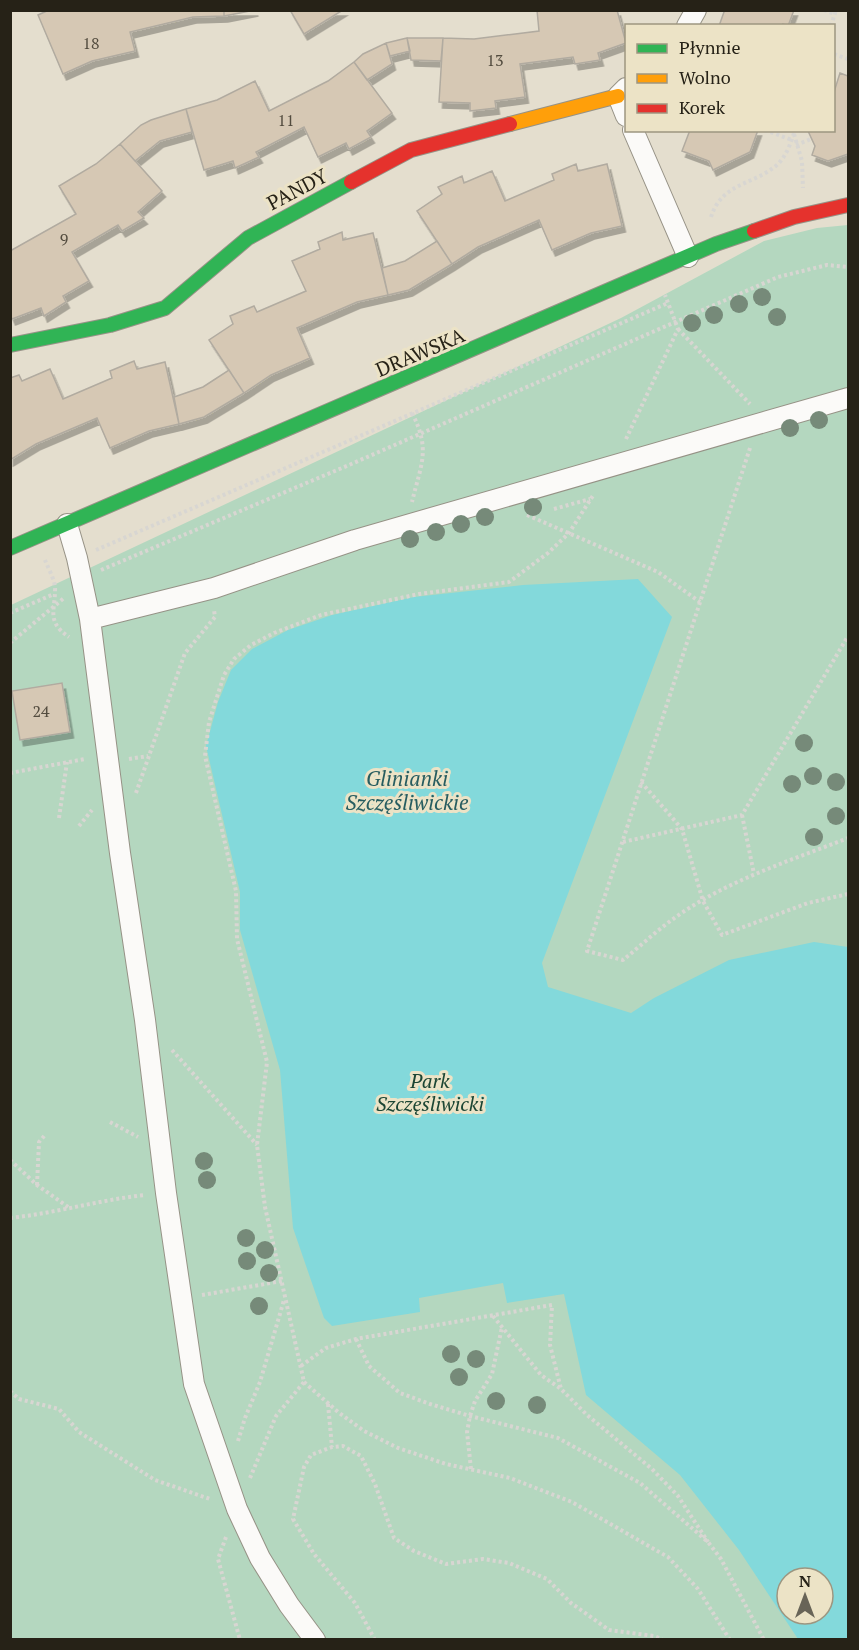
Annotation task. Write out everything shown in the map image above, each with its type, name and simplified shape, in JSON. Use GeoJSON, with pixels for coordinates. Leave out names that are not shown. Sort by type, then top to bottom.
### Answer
{"type":"FeatureCollection","features":[{"type":"Feature","properties":{"kind":"street"},"geometry":{"type":"LineString","coordinates":[[688,24],[696,10]]}},
{"type":"Feature","properties":{"kind":"street","name":"PANDY"},"geometry":{"type":"LineString","coordinates":[[10,345],[110,325],[165,308],[248,238],[411,150],[622,92]]}},
{"type":"Feature","properties":{"kind":"street"},"geometry":{"type":"LineString","coordinates":[[634,132],[688,257]]}},
{"type":"Feature","properties":{"kind":"street","name":"DRAWSKA"},"geometry":{"type":"LineString","coordinates":[[10,548],[716,244],[794,218],[849,206]]}},
{"type":"Feature","properties":{"kind":"street"},"geometry":{"type":"LineString","coordinates":[[90,619],[214,588],[355,540],[849,398]]}},
{"type":"Feature","properties":{"kind":"street"},"geometry":{"type":"LineString","coordinates":[[67,524],[90,619],[107,755],[146,1020],[166,1193],[194,1384],[237,1509],[260,1558],[289,1605],[315,1640]]}},
{"type":"Feature","properties":{"kind":"path"},"geometry":{"type":"LineString","coordinates":[[824,10],[835,12]]}},
{"type":"Feature","properties":{"kind":"path"},"geometry":{"type":"LineString","coordinates":[[770,132],[792,140]]}},
{"type":"Feature","properties":{"kind":"path"},"geometry":{"type":"LineString","coordinates":[[710,219],[714,208],[734,187],[779,163],[789,149],[794,132]]}},
{"type":"Feature","properties":{"kind":"path"},"geometry":{"type":"LineString","coordinates":[[794,132],[802,161],[802,178]]}},
{"type":"Feature","properties":{"kind":"path"},"geometry":{"type":"LineString","coordinates":[[796,145],[811,139]]}},
{"type":"Feature","properties":{"kind":"path"},"geometry":{"type":"LineString","coordinates":[[10,643],[82,583],[105,567],[422,433],[778,277],[827,265],[849,267]]}},
{"type":"Feature","properties":{"kind":"path"},"geometry":{"type":"LineString","coordinates":[[49,570],[668,303]]}},
{"type":"Feature","properties":{"kind":"path"},"geometry":{"type":"LineString","coordinates":[[678,329],[765,421],[700,602],[587,951],[623,960],[670,921],[703,901],[754,874],[849,838]]}},
{"type":"Feature","properties":{"kind":"path"},"geometry":{"type":"LineString","coordinates":[[407,525],[424,455],[422,433],[412,413]]}},
{"type":"Feature","properties":{"kind":"path"},"geometry":{"type":"LineString","coordinates":[[527,515],[658,572],[700,602]]}},
{"type":"Feature","properties":{"kind":"path"},"geometry":{"type":"LineString","coordinates":[[42,552],[55,586],[52,608],[58,630],[74,640],[93,644]]}},
{"type":"Feature","properties":{"kind":"path"},"geometry":{"type":"LineString","coordinates":[[509,582],[419,594],[321,615],[274,633],[251,645],[234,659],[224,675],[209,722],[205,756],[236,891],[237,939],[267,1062],[256,1145],[265,1207],[304,1382],[328,1404],[364,1431],[398,1448],[446,1464],[510,1478],[572,1502],[668,1557],[698,1589],[730,1640]]}},
{"type":"Feature","properties":{"kind":"path"},"geometry":{"type":"LineString","coordinates":[[10,613],[54,594]]}},
{"type":"Feature","properties":{"kind":"path"},"geometry":{"type":"LineString","coordinates":[[133,801],[185,653],[215,617],[214,606]]}},
{"type":"Feature","properties":{"kind":"path"},"geometry":{"type":"LineString","coordinates":[[754,874],[742,815],[849,636]]}},
{"type":"Feature","properties":{"kind":"path"},"geometry":{"type":"LineString","coordinates":[[10,773],[107,755]]}},
{"type":"Feature","properties":{"kind":"path"},"geometry":{"type":"LineString","coordinates":[[59,818],[67,762]]}},
{"type":"Feature","properties":{"kind":"path"},"geometry":{"type":"LineString","coordinates":[[641,782],[682,829],[703,901],[722,935],[808,903],[849,894]]}},
{"type":"Feature","properties":{"kind":"path"},"geometry":{"type":"LineString","coordinates":[[622,843],[742,815]]}},
{"type":"Feature","properties":{"kind":"path"},"geometry":{"type":"LineString","coordinates":[[169,1047],[256,1145]]}},
{"type":"Feature","properties":{"kind":"path"},"geometry":{"type":"LineString","coordinates":[[38,1185],[39,1142],[45,1134]]}},
{"type":"Feature","properties":{"kind":"path"},"geometry":{"type":"LineString","coordinates":[[10,1160],[38,1185],[69,1207]]}},
{"type":"Feature","properties":{"kind":"path"},"geometry":{"type":"LineString","coordinates":[[10,1218],[45,1214],[69,1207],[120,1198],[166,1193]]}},
{"type":"Feature","properties":{"kind":"path"},"geometry":{"type":"LineString","coordinates":[[210,1294],[282,1281]]}},
{"type":"Feature","properties":{"kind":"path"},"geometry":{"type":"LineString","coordinates":[[224,1471],[235,1455],[244,1418],[260,1383],[285,1297]]}},
{"type":"Feature","properties":{"kind":"path"},"geometry":{"type":"LineString","coordinates":[[301,1366],[326,1348],[356,1339],[552,1305],[550,1345],[563,1391]]}},
{"type":"Feature","properties":{"kind":"path"},"geometry":{"type":"LineString","coordinates":[[493,1315],[542,1375],[652,1469],[678,1496],[720,1559],[764,1640]]}},
{"type":"Feature","properties":{"kind":"path"},"geometry":{"type":"LineString","coordinates":[[471,1470],[468,1442],[470,1416],[475,1401],[492,1374],[502,1327]]}},
{"type":"Feature","properties":{"kind":"path"},"geometry":{"type":"LineString","coordinates":[[356,1339],[369,1366],[400,1393],[470,1416],[558,1438],[640,1483],[708,1542]]}},
{"type":"Feature","properties":{"kind":"path"},"geometry":{"type":"LineString","coordinates":[[240,1640],[218,1559],[276,1416],[304,1382]]}},
{"type":"Feature","properties":{"kind":"path"},"geometry":{"type":"LineString","coordinates":[[10,1391],[19,1399],[59,1409],[79,1432],[154,1480],[237,1509]]}},
{"type":"Feature","properties":{"kind":"path"},"geometry":{"type":"LineString","coordinates":[[328,1404],[332,1447]]}},
{"type":"Feature","properties":{"kind":"path"},"geometry":{"type":"LineString","coordinates":[[375,1640],[355,1603],[314,1554],[293,1519],[304,1467],[311,1455],[332,1447],[344,1446],[361,1456],[375,1484],[394,1538],[414,1551],[446,1564],[483,1559],[509,1563],[547,1579],[570,1603],[609,1630],[654,1636],[663,1640]]}},
{"type":"Feature","properties":{"kind":"green space","name":"Park Szczęśliwicki"},"geometry":{"type":"Polygon","coordinates":[[[848,225],[848,1639],[11,1639],[11,605],[621,318],[764,241],[817,228],[848,225]]]}},
{"type":"Feature","properties":{"kind":"water","name":"Glinianki Szczęśliwickie"},"geometry":{"type":"Polygon","coordinates":[[[638,579],[672,617],[542,963],[548,987],[631,1013],[654,998],[729,960],[814,942],[848,947],[848,1639],[798,1639],[789,1626],[835,1626],[835,1566],[775,1566],[775,1604],[739,1550],[680,1475],[586,1395],[564,1294],[507,1303],[503,1283],[419,1298],[420,1312],[332,1326],[324,1318],[293,1228],[280,1070],[240,930],[240,892],[206,746],[218,702],[231,670],[252,649],[288,630],[332,615],[414,597],[523,585],[638,579]]]}},
{"type":"Feature","properties":{"kind":"building"},"geometry":{"type":"Polygon","coordinates":[[[49,10],[224,10],[224,16],[193,17],[130,32],[135,51],[92,61],[63,74],[38,15],[49,10]]]}},
{"type":"Feature","properties":{"kind":"building"},"geometry":{"type":"Polygon","coordinates":[[[224,10],[255,10],[224,16],[224,10]]]}},
{"type":"Feature","properties":{"kind":"building"},"geometry":{"type":"Polygon","coordinates":[[[290,10],[343,10],[304,34],[290,10]]]}},
{"type":"Feature","properties":{"kind":"building"},"geometry":{"type":"Polygon","coordinates":[[[537,10],[617,10],[625,43],[598,53],[600,60],[575,64],[573,57],[520,64],[525,97],[495,101],[496,108],[470,111],[470,103],[439,102],[443,38],[474,39],[539,31],[537,10]]]}},
{"type":"Feature","properties":{"kind":"building"},"geometry":{"type":"Polygon","coordinates":[[[726,10],[794,10],[789,24],[720,24],[726,10]]]}},
{"type":"Feature","properties":{"kind":"building"},"geometry":{"type":"Polygon","coordinates":[[[407,38],[443,38],[441,61],[411,60],[407,38]]]}},
{"type":"Feature","properties":{"kind":"building"},"geometry":{"type":"Polygon","coordinates":[[[407,38],[410,51],[390,56],[386,43],[407,38]]]}},
{"type":"Feature","properties":{"kind":"building"},"geometry":{"type":"Polygon","coordinates":[[[386,43],[392,64],[367,80],[354,62],[363,54],[386,43]]]}},
{"type":"Feature","properties":{"kind":"building"},"geometry":{"type":"Polygon","coordinates":[[[354,62],[392,113],[367,131],[371,137],[349,149],[346,143],[318,157],[304,127],[256,152],[259,157],[235,168],[233,161],[204,170],[186,109],[217,100],[255,81],[269,111],[328,81],[354,62]]]}},
{"type":"Feature","properties":{"kind":"building"},"geometry":{"type":"Polygon","coordinates":[[[840,73],[848,76],[848,154],[828,161],[812,155],[815,146],[808,132],[835,132],[835,89],[840,73]]]}},
{"type":"Feature","properties":{"kind":"building"},"geometry":{"type":"Polygon","coordinates":[[[186,109],[192,132],[160,141],[135,161],[120,144],[141,125],[186,109]]]}},
{"type":"Feature","properties":{"kind":"building"},"geometry":{"type":"Polygon","coordinates":[[[689,132],[757,132],[750,152],[713,170],[709,161],[682,151],[689,132]]]}},
{"type":"Feature","properties":{"kind":"building"},"geometry":{"type":"Polygon","coordinates":[[[120,144],[162,191],[138,212],[144,218],[122,231],[118,225],[72,252],[89,281],[63,296],[66,302],[44,316],[41,308],[12,319],[10,314],[10,251],[76,214],[59,186],[96,164],[120,144]]]}},
{"type":"Feature","properties":{"kind":"building"},"geometry":{"type":"Polygon","coordinates":[[[576,164],[578,171],[607,164],[622,226],[591,233],[552,250],[539,220],[478,247],[452,264],[417,211],[442,194],[438,187],[462,176],[464,183],[492,171],[505,201],[554,180],[552,174],[576,164]]]}},
{"type":"Feature","properties":{"kind":"building"},"geometry":{"type":"Polygon","coordinates":[[[342,232],[343,240],[373,233],[388,295],[357,302],[297,328],[310,358],[271,375],[244,393],[209,340],[233,324],[230,316],[254,306],[257,312],[306,291],[292,261],[320,249],[318,242],[342,232]]]}},
{"type":"Feature","properties":{"kind":"building"},"geometry":{"type":"Polygon","coordinates":[[[437,241],[452,264],[409,290],[388,295],[382,268],[405,261],[437,241]]]}},
{"type":"Feature","properties":{"kind":"building"},"geometry":{"type":"Polygon","coordinates":[[[134,361],[137,369],[165,362],[179,424],[149,431],[110,448],[97,418],[36,444],[10,460],[10,378],[19,375],[22,381],[50,369],[63,399],[112,378],[110,371],[134,361]]]}},
{"type":"Feature","properties":{"kind":"building"},"geometry":{"type":"Polygon","coordinates":[[[229,370],[244,393],[204,417],[179,424],[174,397],[203,387],[229,370]]]}},
{"type":"Feature","properties":{"kind":"building"},"geometry":{"type":"Polygon","coordinates":[[[62,683],[70,732],[20,740],[12,691],[62,683]]]}},
{"type":"Feature","properties":{"kind":"traffic: fast"},"geometry":{"type":"LineString","coordinates":[[10,345],[110,325],[165,308],[248,238],[351,182]]}},
{"type":"Feature","properties":{"kind":"traffic: fast"},"geometry":{"type":"LineString","coordinates":[[10,548],[716,244],[754,231]]}},
{"type":"Feature","properties":{"kind":"traffic: slow"},"geometry":{"type":"LineString","coordinates":[[510,124],[618,96]]}},
{"type":"Feature","properties":{"kind":"traffic: jam"},"geometry":{"type":"LineString","coordinates":[[351,182],[411,150],[510,124]]}},
{"type":"Feature","properties":{"kind":"traffic: jam"},"geometry":{"type":"LineString","coordinates":[[754,231],[794,217],[848,205]]}}]}
